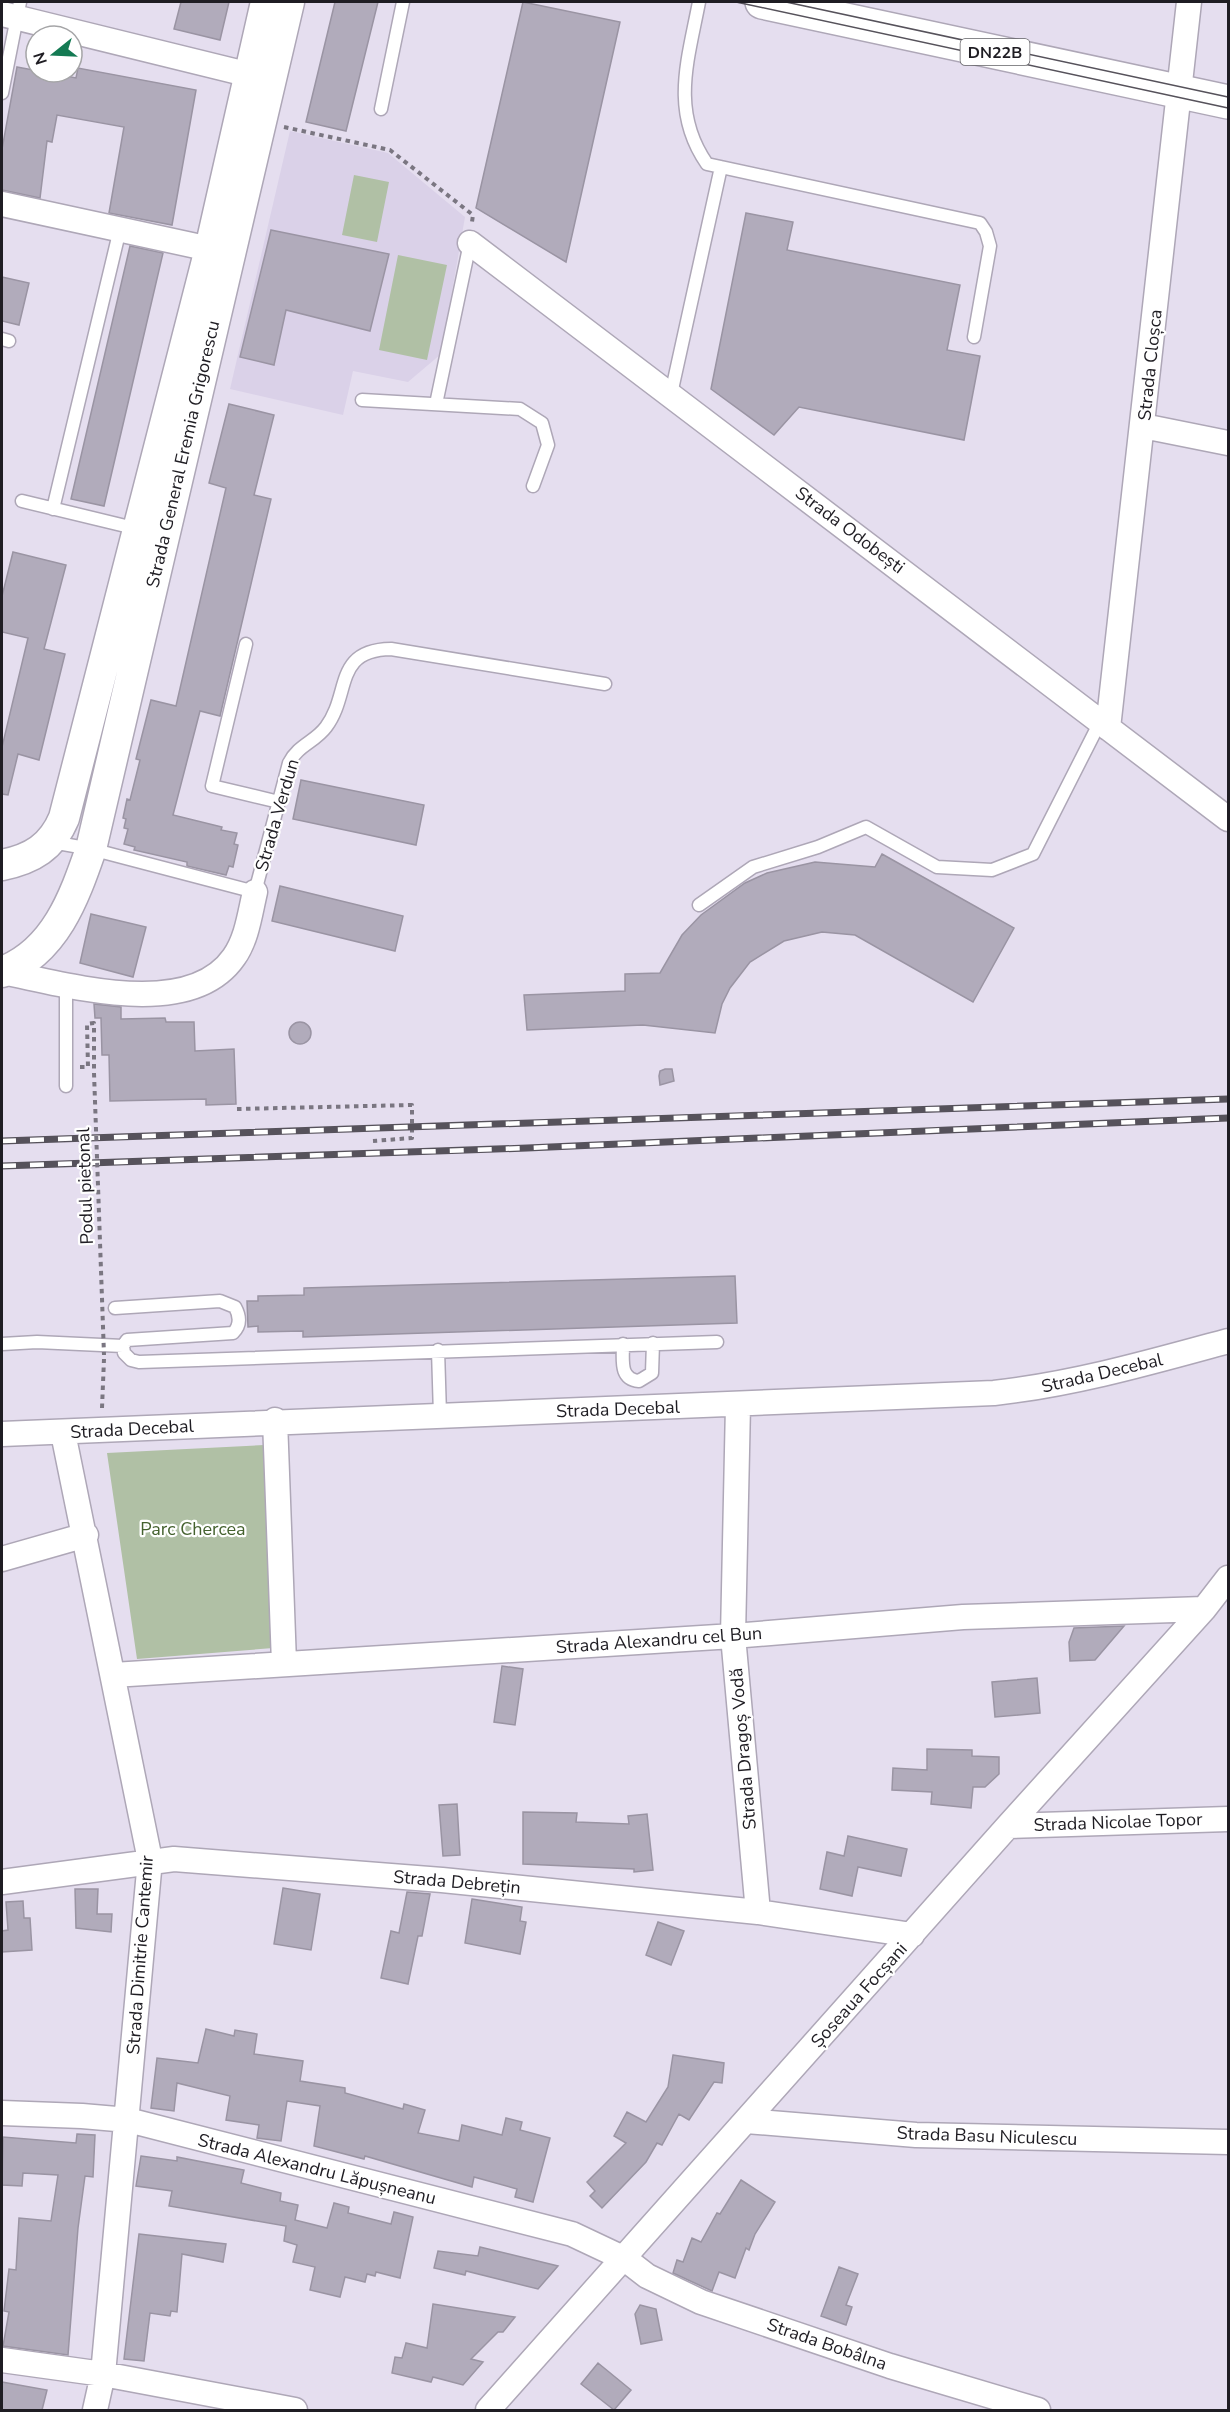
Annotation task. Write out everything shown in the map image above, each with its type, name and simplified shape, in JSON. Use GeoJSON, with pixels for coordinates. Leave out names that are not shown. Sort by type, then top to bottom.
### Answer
{"type":"FeatureCollection","features":[{"type":"Feature","properties":{"kind":"main road","name":"DN22B"},"geometry":{"type":"LineString","coordinates":[[762,2],[1228,102]]}},
{"type":"Feature","properties":{"kind":"street","name":"Strada General Eremia Grigorescu"},"geometry":{"type":"LineString","coordinates":[[2,972],[16,967],[42,946],[55,930],[70,905],[91,849],[260,122],[259,78],[266,2]]}},
{"type":"Feature","properties":{"kind":"street","name":"Strada General Eremia Grigorescu"},"geometry":{"type":"LineString","coordinates":[[2,865],[27,858],[51,842],[64,818],[210,249],[259,78],[289,2]]}},
{"type":"Feature","properties":{"kind":"street","name":"Strada Cloșca"},"geometry":{"type":"LineString","coordinates":[[1104,725],[1143,426],[1189,2]]}},
{"type":"Feature","properties":{"kind":"street"},"geometry":{"type":"LineString","coordinates":[[12,11],[259,78]]}},
{"type":"Feature","properties":{"kind":"street"},"geometry":{"type":"LineString","coordinates":[[2,204],[210,249]]}},
{"type":"Feature","properties":{"kind":"street","name":"Strada Odobești"},"geometry":{"type":"LineString","coordinates":[[470,243],[1228,819]]}},
{"type":"Feature","properties":{"kind":"street"},"geometry":{"type":"LineString","coordinates":[[1143,426],[1228,443]]}},
{"type":"Feature","properties":{"kind":"street"},"geometry":{"type":"LineString","coordinates":[[2,972],[124,994],[146,994],[182,989],[206,980],[228,966],[240,948],[255,892]]}},
{"type":"Feature","properties":{"kind":"street","name":"Strada Decebal"},"geometry":{"type":"LineString","coordinates":[[2,1434],[63,1433],[274,1420],[738,1405],[994,1393],[1049,1387],[1101,1376],[1228,1341]]}},
{"type":"Feature","properties":{"kind":"street","name":"Strada Dragoș Vodă"},"geometry":{"type":"LineString","coordinates":[[738,1405],[733,1636],[758,1912]]}},
{"type":"Feature","properties":{"kind":"street"},"geometry":{"type":"LineString","coordinates":[[274,1420],[284,1663]]}},
{"type":"Feature","properties":{"kind":"street","name":"Strada Dimitrie Cantemir"},"geometry":{"type":"LineString","coordinates":[[63,1433],[86,1535],[150,1860],[103,2374],[95,2410]]}},
{"type":"Feature","properties":{"kind":"street"},"geometry":{"type":"LineString","coordinates":[[2,1559],[86,1535]]}},
{"type":"Feature","properties":{"kind":"street","name":"Șoseaua Focșani"},"geometry":{"type":"LineString","coordinates":[[488,2410],[1227,1583]]}},
{"type":"Feature","properties":{"kind":"street","name":"Strada Alexandru cel Bun"},"geometry":{"type":"LineString","coordinates":[[113,1675],[733,1636],[963,1617],[1204,1609]]}},
{"type":"Feature","properties":{"kind":"street","name":"Strada Nicolae Topor"},"geometry":{"type":"LineString","coordinates":[[1008,1826],[1228,1819]]}},
{"type":"Feature","properties":{"kind":"street","name":"Strada Debrețin"},"geometry":{"type":"LineString","coordinates":[[2,1882],[150,1860],[174,1859],[442,1880],[758,1912],[912,1935]]}},
{"type":"Feature","properties":{"kind":"street","name":"Strada Alexandru Lăpușneanu"},"geometry":{"type":"LineString","coordinates":[[2,2113],[128,2120],[572,2234],[625,2259]]}},
{"type":"Feature","properties":{"kind":"street","name":"Strada Basu Niculescu"},"geometry":{"type":"LineString","coordinates":[[746,2121],[916,2135],[1228,2142]]}},
{"type":"Feature","properties":{"kind":"street","name":"Strada Bobâlna"},"geometry":{"type":"LineString","coordinates":[[625,2259],[647,2276],[701,2302],[890,2366],[1038,2410]]}},
{"type":"Feature","properties":{"kind":"street"},"geometry":{"type":"LineString","coordinates":[[2,2360],[103,2374],[295,2410]]}},
{"type":"Feature","properties":{"kind":"lane"},"geometry":{"type":"LineString","coordinates":[[381,109],[403,2]]}},
{"type":"Feature","properties":{"kind":"lane"},"geometry":{"type":"LineString","coordinates":[[699,2],[684,83],[684,110],[698,152],[707,164],[980,223],[986,232],[990,246],[974,337]]}},
{"type":"Feature","properties":{"kind":"lane"},"geometry":{"type":"LineString","coordinates":[[2,93],[12,11]]}},
{"type":"Feature","properties":{"kind":"lane"},"geometry":{"type":"LineString","coordinates":[[671,394],[721,167]]}},
{"type":"Feature","properties":{"kind":"lane"},"geometry":{"type":"LineString","coordinates":[[53,509],[120,229]]}},
{"type":"Feature","properties":{"kind":"lane"},"geometry":{"type":"LineString","coordinates":[[436,404],[470,243]]}},
{"type":"Feature","properties":{"kind":"lane"},"geometry":{"type":"LineString","coordinates":[[362,400],[520,409],[542,423],[548,445],[533,486]]}},
{"type":"Feature","properties":{"kind":"lane"},"geometry":{"type":"LineString","coordinates":[[22,501],[138,530]]}},
{"type":"Feature","properties":{"kind":"lane"},"geometry":{"type":"LineString","coordinates":[[246,644],[212,786],[279,802]]}},
{"type":"Feature","properties":{"kind":"lane","name":"Strada Verdun"},"geometry":{"type":"LineString","coordinates":[[51,842],[91,849],[255,892],[294,753],[327,726],[333,716],[346,673],[355,660],[375,650],[391,650],[605,684]]}},
{"type":"Feature","properties":{"kind":"lane"},"geometry":{"type":"LineString","coordinates":[[699,905],[753,867],[818,847],[866,827],[937,867],[992,870],[1033,854],[1104,725]]}},
{"type":"Feature","properties":{"kind":"lane"},"geometry":{"type":"LineString","coordinates":[[66,984],[66,1086]]}},
{"type":"Feature","properties":{"kind":"lane"},"geometry":{"type":"LineString","coordinates":[[115,1308],[220,1302],[235,1307],[238,1313],[239,1322],[233,1333],[127,1340],[123,1346]]}},
{"type":"Feature","properties":{"kind":"lane"},"geometry":{"type":"LineString","coordinates":[[2,1344],[37,1342],[123,1346]]}},
{"type":"Feature","properties":{"kind":"lane"},"geometry":{"type":"LineString","coordinates":[[123,1346],[127,1357],[139,1362],[717,1342]]}},
{"type":"Feature","properties":{"kind":"lane"},"geometry":{"type":"LineString","coordinates":[[623,1344],[624,1372],[630,1379],[639,1381],[651,1373],[652,1344]]}},
{"type":"Feature","properties":{"kind":"lane"},"geometry":{"type":"LineString","coordinates":[[438,1350],[440,1415]]}},
{"type":"Feature","properties":{"kind":"path"},"geometry":{"type":"LineString","coordinates":[[260,122],[390,150],[473,215],[470,243]]}},
{"type":"Feature","properties":{"kind":"path","name":"Podul pietonal"},"geometry":{"type":"LineString","coordinates":[[88,1067],[87,1024],[94,1023],[104,1397]]}},
{"type":"Feature","properties":{"kind":"path"},"geometry":{"type":"LineString","coordinates":[[237,1109],[412,1105],[412,1138],[373,1141]]}},
{"type":"Feature","properties":{"kind":"shaded area"},"geometry":{"type":"Polygon","coordinates":[[[290,131],[388,153],[465,217],[441,354],[408,382],[353,371],[343,415],[230,389],[290,131]]]}},
{"type":"Feature","properties":{"kind":"green space"},"geometry":{"type":"Polygon","coordinates":[[[354,175],[389,182],[377,242],[342,235],[354,175]]]}},
{"type":"Feature","properties":{"kind":"green space"},"geometry":{"type":"Polygon","coordinates":[[[398,255],[447,265],[427,360],[379,350],[398,255]]]}},
{"type":"Feature","properties":{"kind":"green space","name":"Parc Chercea"},"geometry":{"type":"Polygon","coordinates":[[[264,1445],[273,1648],[137,1659],[107,1453],[264,1445]]]}},
{"type":"Feature","properties":{"kind":"building"},"geometry":{"type":"Polygon","coordinates":[[[181,2],[229,2],[220,40],[174,29],[181,2]]]}},
{"type":"Feature","properties":{"kind":"building"},"geometry":{"type":"Polygon","coordinates":[[[335,2],[378,2],[346,131],[306,122],[335,2]]]}},
{"type":"Feature","properties":{"kind":"building"},"geometry":{"type":"Polygon","coordinates":[[[523,2],[620,22],[566,262],[476,208],[523,2]]]}},
{"type":"Feature","properties":{"kind":"building"},"geometry":{"type":"Polygon","coordinates":[[[17,67],[24,68],[24,84],[84,84],[84,69],[196,90],[172,225],[109,213],[124,127],[57,115],[52,142],[47,141],[40,198],[2,190],[2,149],[17,67]]]}},
{"type":"Feature","properties":{"kind":"building"},"geometry":{"type":"Polygon","coordinates":[[[746,213],[793,222],[787,250],[960,285],[947,350],[980,356],[964,440],[799,407],[774,435],[711,389],[746,213]]]}},
{"type":"Feature","properties":{"kind":"building"},"geometry":{"type":"Polygon","coordinates":[[[271,230],[389,254],[370,331],[286,310],[274,365],[240,357],[271,230]]]}},
{"type":"Feature","properties":{"kind":"building"},"geometry":{"type":"Polygon","coordinates":[[[130,246],[163,253],[104,506],[71,499],[130,246]]]}},
{"type":"Feature","properties":{"kind":"building"},"geometry":{"type":"Polygon","coordinates":[[[2,277],[29,283],[19,325],[2,321],[2,277]]]}},
{"type":"Feature","properties":{"kind":"building"},"geometry":{"type":"Polygon","coordinates":[[[229,404],[274,415],[254,495],[271,499],[220,716],[200,711],[173,815],[237,833],[234,844],[238,845],[233,867],[229,866],[226,875],[187,866],[187,862],[134,850],[135,847],[124,844],[128,829],[124,828],[126,819],[123,818],[140,760],[136,759],[151,700],[176,706],[226,488],[209,483],[229,404]]]}},
{"type":"Feature","properties":{"kind":"building"},"geometry":{"type":"Polygon","coordinates":[[[13,552],[66,565],[44,649],[65,654],[39,760],[18,754],[8,795],[2,794],[2,747],[28,638],[2,632],[2,596],[13,552]]]}},
{"type":"Feature","properties":{"kind":"building"},"geometry":{"type":"Polygon","coordinates":[[[301,780],[424,805],[416,845],[293,819],[301,780]]]}},
{"type":"Feature","properties":{"kind":"building"},"geometry":{"type":"Polygon","coordinates":[[[882,854],[1014,928],[973,1002],[855,935],[822,932],[784,941],[750,962],[730,988],[722,1004],[715,1033],[643,1025],[527,1030],[524,995],[625,991],[625,974],[660,973],[682,935],[701,915],[745,883],[767,873],[815,862],[875,867],[882,854]]]}},
{"type":"Feature","properties":{"kind":"building"},"geometry":{"type":"Polygon","coordinates":[[[280,886],[403,916],[395,951],[272,921],[280,886]]]}},
{"type":"Feature","properties":{"kind":"building"},"geometry":{"type":"Polygon","coordinates":[[[91,914],[146,927],[133,977],[80,963],[91,914]]]}},
{"type":"Feature","properties":{"kind":"building"},"geometry":{"type":"Polygon","coordinates":[[[94,1004],[121,1007],[121,1019],[165,1018],[166,1022],[194,1022],[195,1051],[234,1049],[236,1104],[206,1105],[206,1099],[110,1101],[109,1055],[102,1055],[101,1018],[95,1018],[94,1004]]]}},
{"type":"Feature","properties":{"kind":"building"},"geometry":{"type":"Polygon","coordinates":[[[300,1022],[308,1025],[311,1033],[308,1041],[300,1044],[292,1041],[289,1033],[292,1025],[300,1022]]]}},
{"type":"Feature","properties":{"kind":"building"},"geometry":{"type":"Polygon","coordinates":[[[672,1069],[674,1081],[660,1085],[660,1071],[672,1069]]]}},
{"type":"Feature","properties":{"kind":"building"},"geometry":{"type":"Polygon","coordinates":[[[735,1276],[737,1323],[303,1337],[303,1331],[258,1332],[258,1326],[248,1327],[247,1301],[258,1301],[258,1296],[304,1295],[304,1288],[735,1276]]]}},
{"type":"Feature","properties":{"kind":"building"},"geometry":{"type":"Polygon","coordinates":[[[1124,1626],[1095,1660],[1070,1661],[1069,1642],[1074,1628],[1124,1626]]]}},
{"type":"Feature","properties":{"kind":"building"},"geometry":{"type":"Polygon","coordinates":[[[502,1666],[523,1669],[515,1725],[494,1722],[502,1666]]]}},
{"type":"Feature","properties":{"kind":"building"},"geometry":{"type":"Polygon","coordinates":[[[1037,1678],[1040,1713],[995,1717],[992,1682],[1037,1678]]]}},
{"type":"Feature","properties":{"kind":"building"},"geometry":{"type":"Polygon","coordinates":[[[927,1749],[972,1750],[972,1756],[999,1757],[999,1774],[985,1787],[973,1787],[971,1808],[931,1804],[932,1792],[892,1790],[893,1768],[927,1770],[927,1749]]]}},
{"type":"Feature","properties":{"kind":"building"},"geometry":{"type":"Polygon","coordinates":[[[457,1804],[460,1855],[443,1856],[439,1805],[457,1804]]]}},
{"type":"Feature","properties":{"kind":"building"},"geometry":{"type":"Polygon","coordinates":[[[523,1812],[577,1813],[576,1822],[629,1824],[628,1816],[647,1814],[653,1870],[634,1872],[634,1869],[523,1864],[523,1812]]]}},
{"type":"Feature","properties":{"kind":"building"},"geometry":{"type":"Polygon","coordinates":[[[848,1836],[907,1849],[901,1876],[858,1867],[852,1896],[820,1889],[827,1852],[844,1856],[848,1836]]]}},
{"type":"Feature","properties":{"kind":"building"},"geometry":{"type":"Polygon","coordinates":[[[283,1888],[320,1894],[311,1950],[274,1944],[283,1888]]]}},
{"type":"Feature","properties":{"kind":"building"},"geometry":{"type":"Polygon","coordinates":[[[75,1889],[98,1889],[97,1914],[112,1914],[111,1932],[76,1928],[75,1889]]]}},
{"type":"Feature","properties":{"kind":"building"},"geometry":{"type":"Polygon","coordinates":[[[407,1892],[430,1894],[422,1936],[418,1936],[408,1984],[381,1978],[391,1931],[399,1933],[407,1892]]]}},
{"type":"Feature","properties":{"kind":"building"},"geometry":{"type":"Polygon","coordinates":[[[472,1899],[522,1907],[520,1921],[526,1922],[520,1954],[465,1943],[472,1899]]]}},
{"type":"Feature","properties":{"kind":"building"},"geometry":{"type":"Polygon","coordinates":[[[23,1901],[24,1918],[30,1918],[32,1950],[2,1952],[2,1931],[8,1930],[6,1902],[23,1901]]]}},
{"type":"Feature","properties":{"kind":"building"},"geometry":{"type":"Polygon","coordinates":[[[658,1922],[684,1931],[671,1965],[646,1955],[658,1922]]]}},
{"type":"Feature","properties":{"kind":"building"},"geometry":{"type":"Polygon","coordinates":[[[206,2029],[234,2036],[235,2030],[257,2034],[254,2054],[303,2061],[300,2081],[345,2088],[345,2093],[403,2109],[404,2104],[425,2110],[418,2133],[459,2141],[462,2125],[502,2135],[506,2118],[522,2122],[520,2130],[550,2138],[533,2202],[515,2197],[517,2189],[474,2177],[472,2187],[365,2156],[364,2159],[314,2146],[320,2106],[287,2101],[281,2141],[257,2138],[259,2125],[226,2120],[230,2096],[177,2083],[174,2111],[151,2108],[157,2058],[198,2063],[206,2029]]]}},
{"type":"Feature","properties":{"kind":"building"},"geometry":{"type":"Polygon","coordinates":[[[673,2055],[724,2063],[722,2083],[714,2082],[689,2120],[679,2114],[662,2145],[657,2143],[646,2162],[602,2208],[590,2196],[595,2191],[587,2182],[626,2143],[614,2136],[627,2112],[646,2122],[668,2087],[673,2055]]]}},
{"type":"Feature","properties":{"kind":"building"},"geometry":{"type":"Polygon","coordinates":[[[77,2134],[95,2135],[93,2177],[85,2176],[78,2228],[68,2355],[3,2346],[9,2312],[4,2311],[9,2269],[16,2270],[19,2218],[51,2221],[58,2175],[23,2173],[22,2186],[2,2185],[3,2137],[76,2143],[77,2134]]]}},
{"type":"Feature","properties":{"kind":"building"},"geometry":{"type":"Polygon","coordinates":[[[141,2156],[177,2161],[177,2157],[244,2170],[241,2183],[281,2193],[280,2201],[298,2205],[295,2220],[327,2228],[334,2203],[349,2207],[348,2213],[391,2224],[394,2212],[413,2217],[400,2278],[376,2272],[375,2276],[367,2274],[365,2282],[345,2277],[340,2297],[310,2290],[315,2267],[293,2262],[297,2245],[284,2241],[286,2226],[169,2206],[172,2191],[136,2186],[141,2156]]]}},
{"type":"Feature","properties":{"kind":"building"},"geometry":{"type":"Polygon","coordinates":[[[741,2180],[775,2202],[755,2234],[749,2250],[746,2248],[735,2278],[719,2272],[712,2291],[673,2273],[677,2260],[683,2262],[692,2238],[701,2242],[717,2213],[720,2214],[741,2180]]]}},
{"type":"Feature","properties":{"kind":"building"},"geometry":{"type":"Polygon","coordinates":[[[139,2234],[226,2244],[223,2262],[182,2254],[177,2312],[171,2311],[170,2316],[150,2313],[144,2361],[124,2359],[139,2234]]]}},
{"type":"Feature","properties":{"kind":"building"},"geometry":{"type":"Polygon","coordinates":[[[480,2247],[558,2266],[538,2289],[466,2271],[465,2275],[434,2268],[438,2251],[478,2256],[480,2247]]]}},
{"type":"Feature","properties":{"kind":"building"},"geometry":{"type":"Polygon","coordinates":[[[839,2267],[858,2274],[846,2305],[852,2307],[846,2325],[821,2316],[839,2267]]]}},
{"type":"Feature","properties":{"kind":"building"},"geometry":{"type":"Polygon","coordinates":[[[433,2304],[515,2317],[503,2332],[498,2332],[471,2359],[483,2362],[463,2385],[433,2377],[431,2382],[392,2373],[395,2357],[402,2358],[406,2343],[427,2348],[433,2304]]]}},
{"type":"Feature","properties":{"kind":"building"},"geometry":{"type":"Polygon","coordinates":[[[640,2305],[656,2309],[662,2340],[641,2344],[635,2314],[640,2305]]]}},
{"type":"Feature","properties":{"kind":"building"},"geometry":{"type":"Polygon","coordinates":[[[598,2363],[631,2390],[614,2410],[581,2384],[598,2363]]]}},
{"type":"Feature","properties":{"kind":"building"},"geometry":{"type":"Polygon","coordinates":[[[2,2382],[47,2390],[42,2410],[2,2410],[2,2382]]]}},
{"type":"Feature","properties":{"kind":"tram line"},"geometry":{"type":"LineString","coordinates":[[736,2],[1228,108]]}},
{"type":"Feature","properties":{"kind":"tram line"},"geometry":{"type":"LineString","coordinates":[[786,2],[1228,97]]}},
{"type":"Feature","properties":{"kind":"railway"},"geometry":{"type":"LineString","coordinates":[[2,1141],[1228,1099]]}},
{"type":"Feature","properties":{"kind":"railway"},"geometry":{"type":"LineString","coordinates":[[2,1166],[527,1148],[1228,1118]]}}]}
